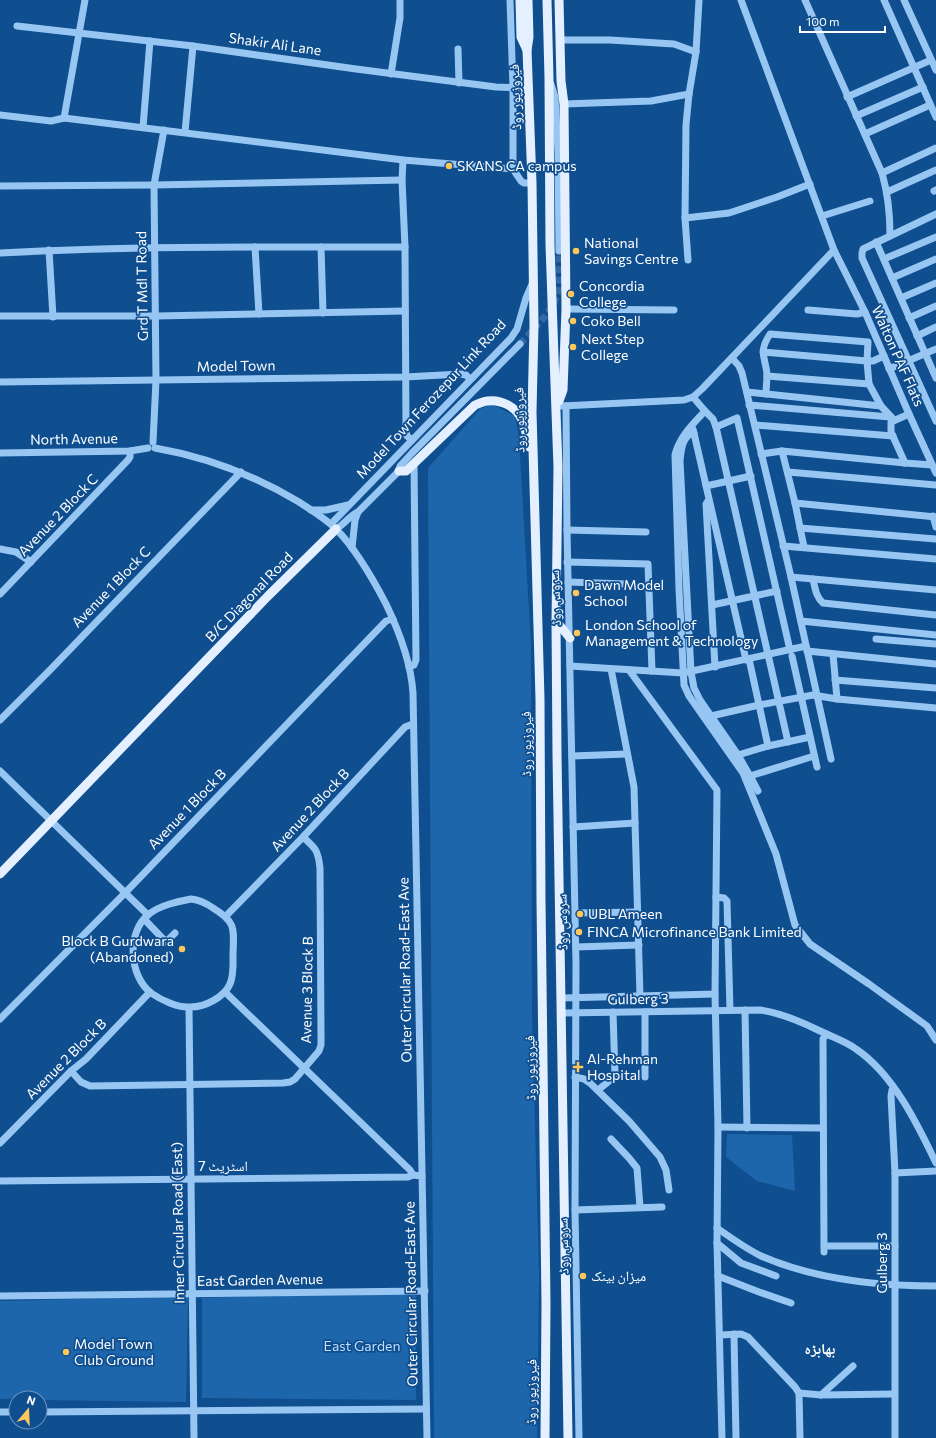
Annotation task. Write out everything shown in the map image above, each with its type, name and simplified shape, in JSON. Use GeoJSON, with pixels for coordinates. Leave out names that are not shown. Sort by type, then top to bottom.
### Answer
{"type":"FeatureCollection","features":[{"type":"Feature","properties":{"kind":"main road","name":"فیروزپور روڈ"},"geometry":{"type":"LineString","coordinates":[[520,0],[521,37],[527,50]]}},
{"type":"Feature","properties":{"kind":"main road","name":"فیروزپور روڈ"},"geometry":{"type":"LineString","coordinates":[[528,0],[529,37],[527,50],[532,183],[533,281],[532,412],[540,699],[546,1304],[544,1438]]}},
{"type":"Feature","properties":{"kind":"main road"},"geometry":{"type":"LineString","coordinates":[[547,0],[550,244],[561,406]]}},
{"type":"Feature","properties":{"kind":"main road"},"geometry":{"type":"LineString","coordinates":[[559,0],[561,81],[564,104],[566,309],[558,467],[556,621],[562,998],[561,1084],[568,1438]]}},
{"type":"Feature","properties":{"kind":"main road"},"geometry":{"type":"LineString","coordinates":[[399,471],[406,471],[475,405],[485,401],[496,401],[512,407],[518,412],[524,426],[534,472]]}},
{"type":"Feature","properties":{"kind":"main road","name":"B/C Diagonal Road"},"geometry":{"type":"LineString","coordinates":[[0,874],[50,819],[333,527]]}},
{"type":"Feature","properties":{"kind":"main road"},"geometry":{"type":"LineString","coordinates":[[556,621],[570,638]]}},
{"type":"Feature","properties":{"kind":"main road","name":"B/C Diagonal Road"},"geometry":{"type":"LineString","coordinates":[[0,865],[50,819]]}},
{"type":"Feature","properties":{"kind":"street"},"geometry":{"type":"LineString","coordinates":[[64,118],[85,0]]}},
{"type":"Feature","properties":{"kind":"street"},"geometry":{"type":"LineString","coordinates":[[391,74],[400,18],[400,0]]}},
{"type":"Feature","properties":{"kind":"street"},"geometry":{"type":"LineString","coordinates":[[510,0],[513,88],[513,169],[521,181],[524,183],[532,183]]}},
{"type":"Feature","properties":{"kind":"street"},"geometry":{"type":"LineString","coordinates":[[688,260],[685,218],[686,125],[689,94],[696,52],[699,0]]}},
{"type":"Feature","properties":{"kind":"street","name":"Walton PAF Flats"},"geometry":{"type":"LineString","coordinates":[[741,0],[834,250],[865,312],[936,473]]}},
{"type":"Feature","properties":{"kind":"street"},"geometry":{"type":"LineString","coordinates":[[805,0],[882,173],[887,192],[890,216],[890,235]]}},
{"type":"Feature","properties":{"kind":"street"},"geometry":{"type":"LineString","coordinates":[[884,0],[936,117]]}},
{"type":"Feature","properties":{"kind":"street"},"geometry":{"type":"LineString","coordinates":[[904,0],[936,70]]}},
{"type":"Feature","properties":{"kind":"street","name":"Shakir Ali Lane"},"geometry":{"type":"LineString","coordinates":[[17,26],[193,46],[391,74],[513,88],[528,88]]}},
{"type":"Feature","properties":{"kind":"street"},"geometry":{"type":"LineString","coordinates":[[560,40],[610,40],[674,44],[696,52]]}},
{"type":"Feature","properties":{"kind":"street"},"geometry":{"type":"LineString","coordinates":[[143,127],[150,41]]}},
{"type":"Feature","properties":{"kind":"street"},"geometry":{"type":"LineString","coordinates":[[185,132],[193,46]]}},
{"type":"Feature","properties":{"kind":"street"},"geometry":{"type":"LineString","coordinates":[[458,49],[459,82]]}},
{"type":"Feature","properties":{"kind":"street"},"geometry":{"type":"LineString","coordinates":[[847,97],[931,60]]}},
{"type":"Feature","properties":{"kind":"street"},"geometry":{"type":"LineString","coordinates":[[549,78],[555,97],[558,152],[559,251]]}},
{"type":"Feature","properties":{"kind":"street"},"geometry":{"type":"LineString","coordinates":[[558,152],[560,139],[561,81]]}},
{"type":"Feature","properties":{"kind":"street"},"geometry":{"type":"LineString","coordinates":[[856,116],[923,87]]}},
{"type":"Feature","properties":{"kind":"street"},"geometry":{"type":"LineString","coordinates":[[564,104],[651,100],[689,94]]}},
{"type":"Feature","properties":{"kind":"street"},"geometry":{"type":"LineString","coordinates":[[865,134],[930,104]]}},
{"type":"Feature","properties":{"kind":"street"},"geometry":{"type":"LineString","coordinates":[[0,115],[51,121],[64,118],[403,160],[513,169]]}},
{"type":"Feature","properties":{"kind":"street","name":"Grd T Mdl T Road"},"geometry":{"type":"LineString","coordinates":[[152,446],[156,380],[154,185],[164,130]]}},
{"type":"Feature","properties":{"kind":"street"},"geometry":{"type":"LineString","coordinates":[[882,173],[936,148]]}},
{"type":"Feature","properties":{"kind":"street"},"geometry":{"type":"LineString","coordinates":[[403,160],[402,180],[406,430],[407,436],[412,440]]}},
{"type":"Feature","properties":{"kind":"street"},"geometry":{"type":"LineString","coordinates":[[887,192],[936,170]]}},
{"type":"Feature","properties":{"kind":"street"},"geometry":{"type":"LineString","coordinates":[[0,186],[154,185],[402,180]]}},
{"type":"Feature","properties":{"kind":"street"},"geometry":{"type":"LineString","coordinates":[[685,218],[729,213],[810,184]]}},
{"type":"Feature","properties":{"kind":"street"},"geometry":{"type":"LineString","coordinates":[[822,216],[870,201]]}},
{"type":"Feature","properties":{"kind":"street"},"geometry":{"type":"LineString","coordinates":[[936,214],[876,242],[863,249],[862,253],[862,258],[936,421]]}},
{"type":"Feature","properties":{"kind":"street"},"geometry":{"type":"LineString","coordinates":[[884,259],[936,237]]}},
{"type":"Feature","properties":{"kind":"street"},"geometry":{"type":"LineString","coordinates":[[876,242],[925,354],[935,373]]}},
{"type":"Feature","properties":{"kind":"street"},"geometry":{"type":"LineString","coordinates":[[0,253],[49,250],[255,247],[404,247]]}},
{"type":"Feature","properties":{"kind":"street"},"geometry":{"type":"LineString","coordinates":[[255,247],[259,314]]}},
{"type":"Feature","properties":{"kind":"street"},"geometry":{"type":"LineString","coordinates":[[321,247],[323,312]]}},
{"type":"Feature","properties":{"kind":"street"},"geometry":{"type":"LineString","coordinates":[[49,250],[53,317]]}},
{"type":"Feature","properties":{"kind":"street"},"geometry":{"type":"LineString","coordinates":[[561,406],[684,400],[693,397],[834,250]]}},
{"type":"Feature","properties":{"kind":"street"},"geometry":{"type":"LineString","coordinates":[[892,278],[936,259]]}},
{"type":"Feature","properties":{"kind":"street","name":"Model Town Ferozepur Link Road"},"geometry":{"type":"LineString","coordinates":[[333,527],[348,505],[514,334],[533,281]]}},
{"type":"Feature","properties":{"kind":"street"},"geometry":{"type":"LineString","coordinates":[[901,298],[936,283]]}},
{"type":"Feature","properties":{"kind":"street"},"geometry":{"type":"LineString","coordinates":[[909,318],[936,306]]}},
{"type":"Feature","properties":{"kind":"street"},"geometry":{"type":"LineString","coordinates":[[566,309],[674,310]]}},
{"type":"Feature","properties":{"kind":"street"},"geometry":{"type":"LineString","coordinates":[[808,310],[857,314],[865,312]]}},
{"type":"Feature","properties":{"kind":"street"},"geometry":{"type":"LineString","coordinates":[[0,316],[156,316],[405,311]]}},
{"type":"Feature","properties":{"kind":"street"},"geometry":{"type":"LineString","coordinates":[[917,336],[936,327]]}},
{"type":"Feature","properties":{"kind":"street"},"geometry":{"type":"LineString","coordinates":[[766,394],[767,376],[762,352],[763,344],[770,334],[868,342],[867,361],[869,384],[881,406],[892,419],[891,432],[905,463]]}},
{"type":"Feature","properties":{"kind":"street","name":"B/C Diagonal Road"},"geometry":{"type":"LineString","coordinates":[[333,527],[343,525],[352,514],[358,512],[399,471],[400,466],[412,453],[520,344]]}},
{"type":"Feature","properties":{"kind":"street"},"geometry":{"type":"LineString","coordinates":[[889,369],[936,349]]}},
{"type":"Feature","properties":{"kind":"street"},"geometry":{"type":"LineString","coordinates":[[762,352],[873,362],[884,356]]}},
{"type":"Feature","properties":{"kind":"street"},"geometry":{"type":"LineString","coordinates":[[732,358],[740,366],[747,392],[791,577],[831,759]]}},
{"type":"Feature","properties":{"kind":"street","name":"Model Town"},"geometry":{"type":"LineString","coordinates":[[0,382],[405,377],[461,374],[466,375],[470,379]]}},
{"type":"Feature","properties":{"kind":"street"},"geometry":{"type":"LineString","coordinates":[[767,376],[869,384]]}},
{"type":"Feature","properties":{"kind":"street"},"geometry":{"type":"LineString","coordinates":[[747,392],[881,406]]}},
{"type":"Feature","properties":{"kind":"street"},"geometry":{"type":"LineString","coordinates":[[693,397],[713,419],[716,427],[780,701],[788,742]]}},
{"type":"Feature","properties":{"kind":"street"},"geometry":{"type":"LineString","coordinates":[[749,405],[892,419],[909,414]]}},
{"type":"Feature","properties":{"kind":"street","name":"سروس روڈ"},"geometry":{"type":"LineString","coordinates":[[561,406],[568,562],[576,947],[575,1210],[579,1438]]}},
{"type":"Feature","properties":{"kind":"street"},"geometry":{"type":"LineString","coordinates":[[705,411],[691,425],[680,441],[674,455],[683,673],[684,685],[688,696],[743,773],[776,854],[795,925],[810,944],[927,1026],[936,1040]]}},
{"type":"Feature","properties":{"kind":"street"},"geometry":{"type":"LineString","coordinates":[[716,427],[737,418],[817,767]]}},
{"type":"Feature","properties":{"kind":"street"},"geometry":{"type":"LineString","coordinates":[[691,425],[693,426],[732,601],[768,746]]}},
{"type":"Feature","properties":{"kind":"street"},"geometry":{"type":"LineString","coordinates":[[755,425],[893,436]]}},
{"type":"Feature","properties":{"kind":"street"},"geometry":{"type":"LineString","coordinates":[[694,433],[685,439],[680,461],[691,672],[694,688],[738,755],[758,791]]}},
{"type":"Feature","properties":{"kind":"street","name":"North Avenue"},"geometry":{"type":"LineString","coordinates":[[0,453],[130,451],[152,446]]}},
{"type":"Feature","properties":{"kind":"street","name":"Outer Circular Road-East Ave"},"geometry":{"type":"LineString","coordinates":[[152,446],[205,459],[266,483],[311,510],[333,527],[352,548],[374,580],[400,636],[413,681],[425,1291],[426,1438]]}},
{"type":"Feature","properties":{"kind":"street"},"geometry":{"type":"LineString","coordinates":[[761,454],[782,450],[932,465]]}},
{"type":"Feature","properties":{"kind":"street"},"geometry":{"type":"LineString","coordinates":[[782,450],[804,547]]}},
{"type":"Feature","properties":{"kind":"street","name":"Avenue 2 Block C"},"geometry":{"type":"LineString","coordinates":[[0,594],[130,458],[130,451]]}},
{"type":"Feature","properties":{"kind":"street"},"geometry":{"type":"LineString","coordinates":[[409,667],[414,665],[416,660],[414,464]]}},
{"type":"Feature","properties":{"kind":"street","name":"Avenue 1 Block C"},"geometry":{"type":"LineString","coordinates":[[0,720],[240,472]]}},
{"type":"Feature","properties":{"kind":"street"},"geometry":{"type":"LineString","coordinates":[[788,472],[936,485]]}},
{"type":"Feature","properties":{"kind":"street"},"geometry":{"type":"LineString","coordinates":[[706,486],[751,476]]}},
{"type":"Feature","properties":{"kind":"street"},"geometry":{"type":"LineString","coordinates":[[710,501],[706,504],[715,667]]}},
{"type":"Feature","properties":{"kind":"street"},"geometry":{"type":"LineString","coordinates":[[795,502],[934,517],[936,527]]}},
{"type":"Feature","properties":{"kind":"street"},"geometry":{"type":"LineString","coordinates":[[311,510],[326,510],[348,505]]}},
{"type":"Feature","properties":{"kind":"street"},"geometry":{"type":"LineString","coordinates":[[352,548],[355,520],[358,512]]}},
{"type":"Feature","properties":{"kind":"street"},"geometry":{"type":"LineString","coordinates":[[800,528],[936,540]]}},
{"type":"Feature","properties":{"kind":"street"},"geometry":{"type":"LineString","coordinates":[[567,530],[646,532]]}},
{"type":"Feature","properties":{"kind":"street"},"geometry":{"type":"LineString","coordinates":[[783,546],[936,559]]}},
{"type":"Feature","properties":{"kind":"street"},"geometry":{"type":"LineString","coordinates":[[0,549],[16,552],[31,562]]}},
{"type":"Feature","properties":{"kind":"street"},"geometry":{"type":"LineString","coordinates":[[568,562],[648,564],[652,671]]}},
{"type":"Feature","properties":{"kind":"street"},"geometry":{"type":"LineString","coordinates":[[791,577],[936,590]]}},
{"type":"Feature","properties":{"kind":"street"},"geometry":{"type":"LineString","coordinates":[[813,579],[815,591],[818,598],[823,603],[936,615]]}},
{"type":"Feature","properties":{"kind":"street"},"geometry":{"type":"LineString","coordinates":[[568,582],[626,584]]}},
{"type":"Feature","properties":{"kind":"street"},"geometry":{"type":"LineString","coordinates":[[712,605],[777,591]]}},
{"type":"Feature","properties":{"kind":"street","name":"Avenue 1 Block B"},"geometry":{"type":"LineString","coordinates":[[0,1019],[125,893],[386,621],[393,619]]}},
{"type":"Feature","properties":{"kind":"street"},"geometry":{"type":"LineString","coordinates":[[801,621],[936,635]]}},
{"type":"Feature","properties":{"kind":"street"},"geometry":{"type":"LineString","coordinates":[[876,639],[936,644]]}},
{"type":"Feature","properties":{"kind":"street"},"geometry":{"type":"LineString","coordinates":[[570,666],[683,673],[769,654],[791,653],[807,649],[833,654],[936,664]]}},
{"type":"Feature","properties":{"kind":"street"},"geometry":{"type":"LineString","coordinates":[[833,654],[837,699]]}},
{"type":"Feature","properties":{"kind":"street"},"geometry":{"type":"LineString","coordinates":[[611,669],[634,787],[640,996]]}},
{"type":"Feature","properties":{"kind":"street"},"geometry":{"type":"LineString","coordinates":[[629,670],[716,790],[715,1011],[718,1127],[717,1243],[722,1438]]}},
{"type":"Feature","properties":{"kind":"street"},"geometry":{"type":"LineString","coordinates":[[835,680],[936,688]]}},
{"type":"Feature","properties":{"kind":"street"},"geometry":{"type":"LineString","coordinates":[[711,716],[800,696],[813,695],[818,697],[936,708]]}},
{"type":"Feature","properties":{"kind":"street","name":"Avenue 2 Block B"},"geometry":{"type":"LineString","coordinates":[[226,916],[303,837],[405,727],[410,724],[413,725]]}},
{"type":"Feature","properties":{"kind":"street"},"geometry":{"type":"LineString","coordinates":[[738,755],[768,746],[810,737]]}},
{"type":"Feature","properties":{"kind":"street"},"geometry":{"type":"LineString","coordinates":[[572,756],[628,754]]}},
{"type":"Feature","properties":{"kind":"street"},"geometry":{"type":"LineString","coordinates":[[750,776],[814,756]]}},
{"type":"Feature","properties":{"kind":"street"},"geometry":{"type":"LineString","coordinates":[[0,771],[125,893],[166,942],[174,933]]}},
{"type":"Feature","properties":{"kind":"street"},"geometry":{"type":"LineString","coordinates":[[573,827],[635,824]]}},
{"type":"Feature","properties":{"kind":"street","name":"Avenue 3 Block B"},"geometry":{"type":"LineString","coordinates":[[71,1072],[81,1082],[90,1086],[190,1083],[284,1083],[290,1082],[304,1069],[319,1051],[321,1045],[321,1027],[320,868],[316,850],[303,837]]}},
{"type":"Feature","properties":{"kind":"street"},"geometry":{"type":"LineString","coordinates":[[716,897],[724,898],[727,901],[730,1010]]}},
{"type":"Feature","properties":{"kind":"street"},"geometry":{"type":"LineString","coordinates":[[191,899],[204,902],[226,916],[233,928],[233,975],[225,992],[219,998],[196,1007],[189,1008],[166,1001],[150,992],[136,973],[133,952],[136,934],[146,917],[159,907],[170,903],[191,899]]}},
{"type":"Feature","properties":{"kind":"street"},"geometry":{"type":"LineString","coordinates":[[575,913],[638,912]]}},
{"type":"Feature","properties":{"kind":"street"},"geometry":{"type":"LineString","coordinates":[[576,947],[639,945]]}},
{"type":"Feature","properties":{"kind":"street","name":"Avenue 2 Block B"},"geometry":{"type":"LineString","coordinates":[[0,1143],[86,1059],[150,992]]}},
{"type":"Feature","properties":{"kind":"street"},"geometry":{"type":"LineString","coordinates":[[225,992],[410,1170],[413,1175]]}},
{"type":"Feature","properties":{"kind":"street"},"geometry":{"type":"LineString","coordinates":[[562,998],[715,994]]}},
{"type":"Feature","properties":{"kind":"street","name":"Inner Circular Road (East)"},"geometry":{"type":"LineString","coordinates":[[189,1008],[194,1438]]}},
{"type":"Feature","properties":{"kind":"street"},"geometry":{"type":"LineString","coordinates":[[745,1010],[747,1128]]}},
{"type":"Feature","properties":{"kind":"street","name":"Gulberg 3"},"geometry":{"type":"LineString","coordinates":[[562,1013],[745,1010],[766,1011],[806,1024],[856,1048],[880,1070],[909,1111],[936,1163]]}},
{"type":"Feature","properties":{"kind":"street"},"geometry":{"type":"LineString","coordinates":[[598,1090],[613,1078],[615,1074],[613,1012]]}},
{"type":"Feature","properties":{"kind":"street"},"geometry":{"type":"LineString","coordinates":[[645,1012],[645,1077]]}},
{"type":"Feature","properties":{"kind":"street"},"geometry":{"type":"LineString","coordinates":[[826,1034],[823,1039],[825,1249],[895,1246]]}},
{"type":"Feature","properties":{"kind":"street"},"geometry":{"type":"LineString","coordinates":[[575,1077],[584,1079],[598,1090],[628,1120],[660,1157],[666,1170],[669,1190]]}},
{"type":"Feature","properties":{"kind":"street","name":"Gulberg 3"},"geometry":{"type":"LineString","coordinates":[[894,1089],[892,1090],[891,1096],[895,1173],[895,1438]]}},
{"type":"Feature","properties":{"kind":"street"},"geometry":{"type":"LineString","coordinates":[[718,1127],[823,1128]]}},
{"type":"Feature","properties":{"kind":"street"},"geometry":{"type":"LineString","coordinates":[[611,1139],[637,1168],[640,1207]]}},
{"type":"Feature","properties":{"kind":"street"},"geometry":{"type":"LineString","coordinates":[[895,1173],[936,1171]]}},
{"type":"Feature","properties":{"kind":"street","name":"اسٹریٹ 7"},"geometry":{"type":"LineString","coordinates":[[0,1181],[408,1178],[413,1175],[422,1176]]}},
{"type":"Feature","properties":{"kind":"street"},"geometry":{"type":"LineString","coordinates":[[575,1210],[662,1207]]}},
{"type":"Feature","properties":{"kind":"street"},"geometry":{"type":"LineString","coordinates":[[717,1228],[742,1246],[762,1256],[816,1275],[895,1286],[936,1286]]}},
{"type":"Feature","properties":{"kind":"street"},"geometry":{"type":"LineString","coordinates":[[717,1243],[741,1262],[776,1276]]}},
{"type":"Feature","properties":{"kind":"street"},"geometry":{"type":"LineString","coordinates":[[718,1276],[791,1303]]}},
{"type":"Feature","properties":{"kind":"street","name":"East Garden Avenue"},"geometry":{"type":"LineString","coordinates":[[0,1296],[425,1291]]}},
{"type":"Feature","properties":{"kind":"street"},"geometry":{"type":"LineString","coordinates":[[734,1334],[736,1438]]}},
{"type":"Feature","properties":{"kind":"street"},"geometry":{"type":"LineString","coordinates":[[720,1335],[741,1334],[748,1337],[795,1387],[799,1393],[800,1438]]}},
{"type":"Feature","properties":{"kind":"street"},"geometry":{"type":"LineString","coordinates":[[821,1394],[853,1366]]}},
{"type":"Feature","properties":{"kind":"street"},"geometry":{"type":"LineString","coordinates":[[799,1393],[894,1394]]}},
{"type":"Feature","properties":{"kind":"street"},"geometry":{"type":"LineString","coordinates":[[48,1412],[426,1409]]}},
{"type":"Feature","properties":{"kind":"green space"},"geometry":{"type":"Polygon","coordinates":[[[491,404],[515,416],[519,438],[531,645],[532,1012],[539,1277],[537,1438],[434,1438],[428,468],[480,409],[491,404]]]}},
{"type":"Feature","properties":{"kind":"green space"},"geometry":{"type":"Polygon","coordinates":[[[727,1134],[792,1135],[795,1191],[757,1181],[726,1157],[727,1134]]]}},
{"type":"Feature","properties":{"kind":"green space","name":"East Garden"},"geometry":{"type":"Polygon","coordinates":[[[416,1290],[416,1400],[202,1398],[202,1298],[416,1290]]]}},
{"type":"Feature","properties":{"kind":"green space"},"geometry":{"type":"Polygon","coordinates":[[[188,1296],[186,1402],[48,1400],[48,1390],[8,1390],[8,1399],[0,1399],[0,1301],[188,1296]]]}},
{"type":"Feature","properties":{"kind":"tunnel"},"geometry":{"type":"LineString","coordinates":[[520,344],[548,312],[556,298],[559,281],[559,251]]}},
{"type":"Feature","properties":{"kind":"place","name":"SKANS CA campus"},"geometry":{"type":"Point","coordinates":[449,166]}},
{"type":"Feature","properties":{"kind":"place","name":"National Savings Centre"},"geometry":{"type":"Point","coordinates":[576,251]}},
{"type":"Feature","properties":{"kind":"place","name":"Concordia College"},"geometry":{"type":"Point","coordinates":[571,294]}},
{"type":"Feature","properties":{"kind":"place","name":"Coko Bell"},"geometry":{"type":"Point","coordinates":[573,321]}},
{"type":"Feature","properties":{"kind":"place","name":"Next Step College"},"geometry":{"type":"Point","coordinates":[573,347]}},
{"type":"Feature","properties":{"kind":"place","name":"Dawn Model School"},"geometry":{"type":"Point","coordinates":[576,593]}},
{"type":"Feature","properties":{"kind":"place","name":"London School of Management & Technology"},"geometry":{"type":"Point","coordinates":[577,633]}},
{"type":"Feature","properties":{"kind":"place","name":"UBL Ameen"},"geometry":{"type":"Point","coordinates":[580,914]}},
{"type":"Feature","properties":{"kind":"place","name":"FINCA Microfinance Bank Limited"},"geometry":{"type":"Point","coordinates":[579,932]}},
{"type":"Feature","properties":{"kind":"place","name":"Block B Gurdwara (Abandoned)"},"geometry":{"type":"Point","coordinates":[182,949]}},
{"type":"Feature","properties":{"kind":"place","name":"Al-Rehman Hospital"},"geometry":{"type":"Point","coordinates":[578,1067]}},
{"type":"Feature","properties":{"kind":"place","name":"میزان بینک"},"geometry":{"type":"Point","coordinates":[583,1276]}},
{"type":"Feature","properties":{"kind":"place","name":"Model Town Club Ground"},"geometry":{"type":"Point","coordinates":[66,1352]}},
{"type":"Feature","properties":{"kind":"district","name":"بھابڑہ"},"geometry":{"type":"Point","coordinates":[820,1349]}}]}
